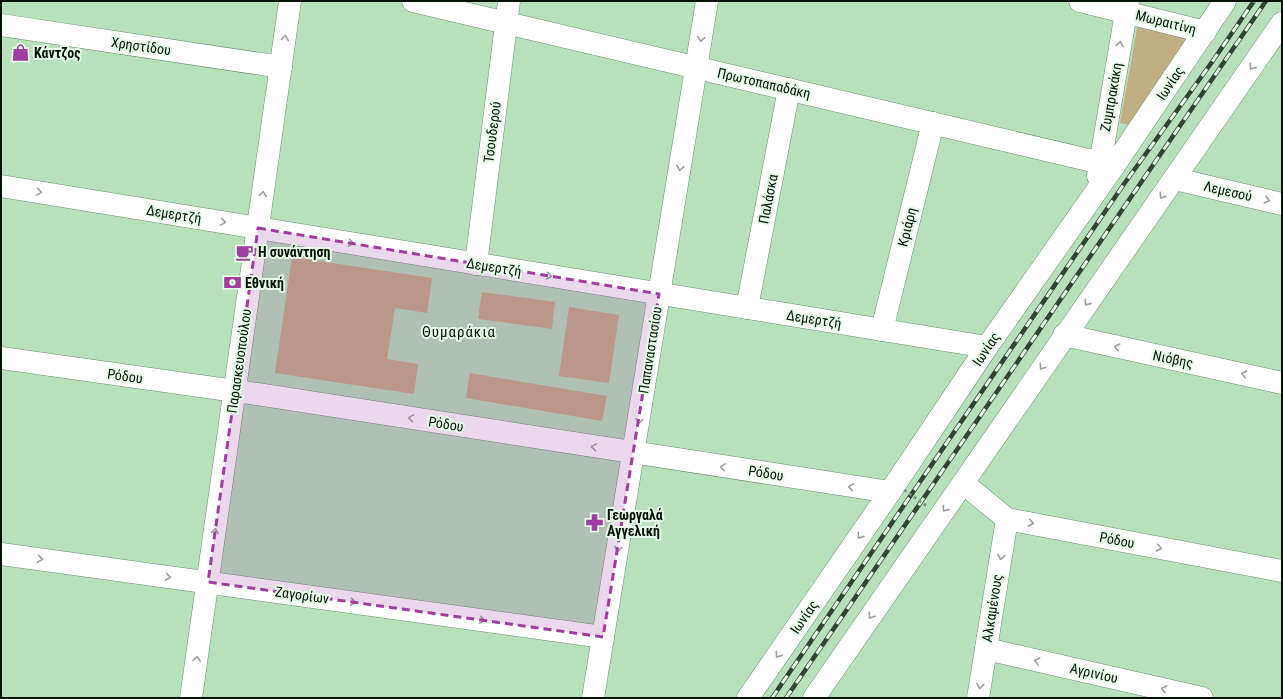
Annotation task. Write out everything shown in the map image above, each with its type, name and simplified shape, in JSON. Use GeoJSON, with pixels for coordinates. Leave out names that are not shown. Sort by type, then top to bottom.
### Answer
{"type":"FeatureCollection","features":[{"type":"Feature","properties":{"kind":"street","name":"Παρασκευοπούλου"},"geometry":{"type":"LineString","coordinates":[[191,698],[290,1]]}},
{"type":"Feature","properties":{"kind":"street","name":"Πρωτοπαπαδάκη"},"geometry":{"type":"LineString","coordinates":[[413,1],[1107,164]]}},
{"type":"Feature","properties":{"kind":"street","name":"Τσουδερού"},"geometry":{"type":"LineString","coordinates":[[476,264],[509,1]]}},
{"type":"Feature","properties":{"kind":"street","name":"Παπαναστασίου"},"geometry":{"type":"LineString","coordinates":[[593,698],[707,1]]}},
{"type":"Feature","properties":{"kind":"street","name":"Μωραιτίνη"},"geometry":{"type":"LineString","coordinates":[[1080,1],[1127,7],[1205,32]]}},
{"type":"Feature","properties":{"kind":"street","name":"Ιωνίας"},"geometry":{"type":"LineString","coordinates":[[748,698],[897,491],[987,347],[1095,193],[1107,164],[1205,32],[1225,1]]}},
{"type":"Feature","properties":{"kind":"street","name":"Ζυμπρακάκη"},"geometry":{"type":"LineString","coordinates":[[1107,164],[1127,7]]}},
{"type":"Feature","properties":{"kind":"street"},"geometry":{"type":"LineString","coordinates":[[814,698],[1064,335],[1175,179],[1276,43],[1282,23]]}},
{"type":"Feature","properties":{"kind":"street","name":"Χρηστίδου"},"geometry":{"type":"LineString","coordinates":[[1,25],[281,67]]}},
{"type":"Feature","properties":{"kind":"street","name":"Παλάσκα"},"geometry":{"type":"LineString","coordinates":[[747,308],[789,89]]}},
{"type":"Feature","properties":{"kind":"street","name":"Κριάρη"},"geometry":{"type":"LineString","coordinates":[[882,330],[933,123]]}},
{"type":"Feature","properties":{"kind":"street","name":"Λεμεσού"},"geometry":{"type":"LineString","coordinates":[[1175,179],[1282,204]]}},
{"type":"Feature","properties":{"kind":"street","name":"Δεμερτζή"},"geometry":{"type":"LineString","coordinates":[[1,186],[987,347]]}},
{"type":"Feature","properties":{"kind":"street","name":"Νιόβης"},"geometry":{"type":"LineString","coordinates":[[1064,335],[1282,383]]}},
{"type":"Feature","properties":{"kind":"street","name":"Ρόδου"},"geometry":{"type":"LineString","coordinates":[[1,358],[235,391],[633,453],[897,491]]}},
{"type":"Feature","properties":{"kind":"street","name":"Ρόδου"},"geometry":{"type":"LineString","coordinates":[[963,483],[1007,519],[1282,571]]}},
{"type":"Feature","properties":{"kind":"street","name":"Αλκαμένους"},"geometry":{"type":"LineString","coordinates":[[978,698],[1007,519]]}},
{"type":"Feature","properties":{"kind":"street","name":"Ζαγορίων"},"geometry":{"type":"LineString","coordinates":[[1,554],[603,637]]}},
{"type":"Feature","properties":{"kind":"street","name":"Αγρινίου"},"geometry":{"type":"LineString","coordinates":[[986,649],[1202,698]]}},
{"type":"Feature","properties":{"kind":"path"},"geometry":{"type":"LineString","coordinates":[[897,491],[928,507]]}},
{"type":"Feature","properties":{"kind":"highlighted area"},"geometry":{"type":"Polygon","coordinates":[[[258,228],[659,294],[603,637],[208,582],[258,228]]]}},
{"type":"Feature","properties":{"kind":"shaded area"},"geometry":{"type":"Polygon","coordinates":[[[1138,23],[1192,33],[1130,125],[1120,123],[1138,23]]]}},
{"type":"Feature","properties":{"kind":"shaded area"},"geometry":{"type":"Polygon","coordinates":[[[292,257],[432,278],[427,313],[395,308],[387,359],[418,364],[414,394],[275,373],[292,257]]]}},
{"type":"Feature","properties":{"kind":"shaded area"},"geometry":{"type":"Polygon","coordinates":[[[482,292],[555,302],[552,329],[478,319],[482,292]]]}},
{"type":"Feature","properties":{"kind":"shaded area"},"geometry":{"type":"Polygon","coordinates":[[[569,307],[619,315],[609,383],[559,376],[569,307]]]}},
{"type":"Feature","properties":{"kind":"shaded area"},"geometry":{"type":"Polygon","coordinates":[[[470,373],[607,396],[602,421],[466,398],[470,373]]]}},
{"type":"Feature","properties":{"kind":"railway"},"geometry":{"type":"LineString","coordinates":[[772,698],[1124,184],[1254,1]]}},
{"type":"Feature","properties":{"kind":"railway"},"geometry":{"type":"LineString","coordinates":[[786,698],[1266,1]]}},
{"type":"Feature","properties":{"kind":"place","name":"Κάντζος"},"geometry":{"type":"Point","coordinates":[21,53]}},
{"type":"Feature","properties":{"kind":"place","name":"Η συνάντηση"},"geometry":{"type":"Point","coordinates":[245,252]}},
{"type":"Feature","properties":{"kind":"place","name":"Εθνική"},"geometry":{"type":"Point","coordinates":[232,283]}},
{"type":"Feature","properties":{"kind":"place","name":"Γεωργαλά Αγγελική"},"geometry":{"type":"Point","coordinates":[594,523]}},
{"type":"Feature","properties":{"kind":"district","name":"Θυμαράκια"},"geometry":{"type":"Point","coordinates":[459,332]}}]}
